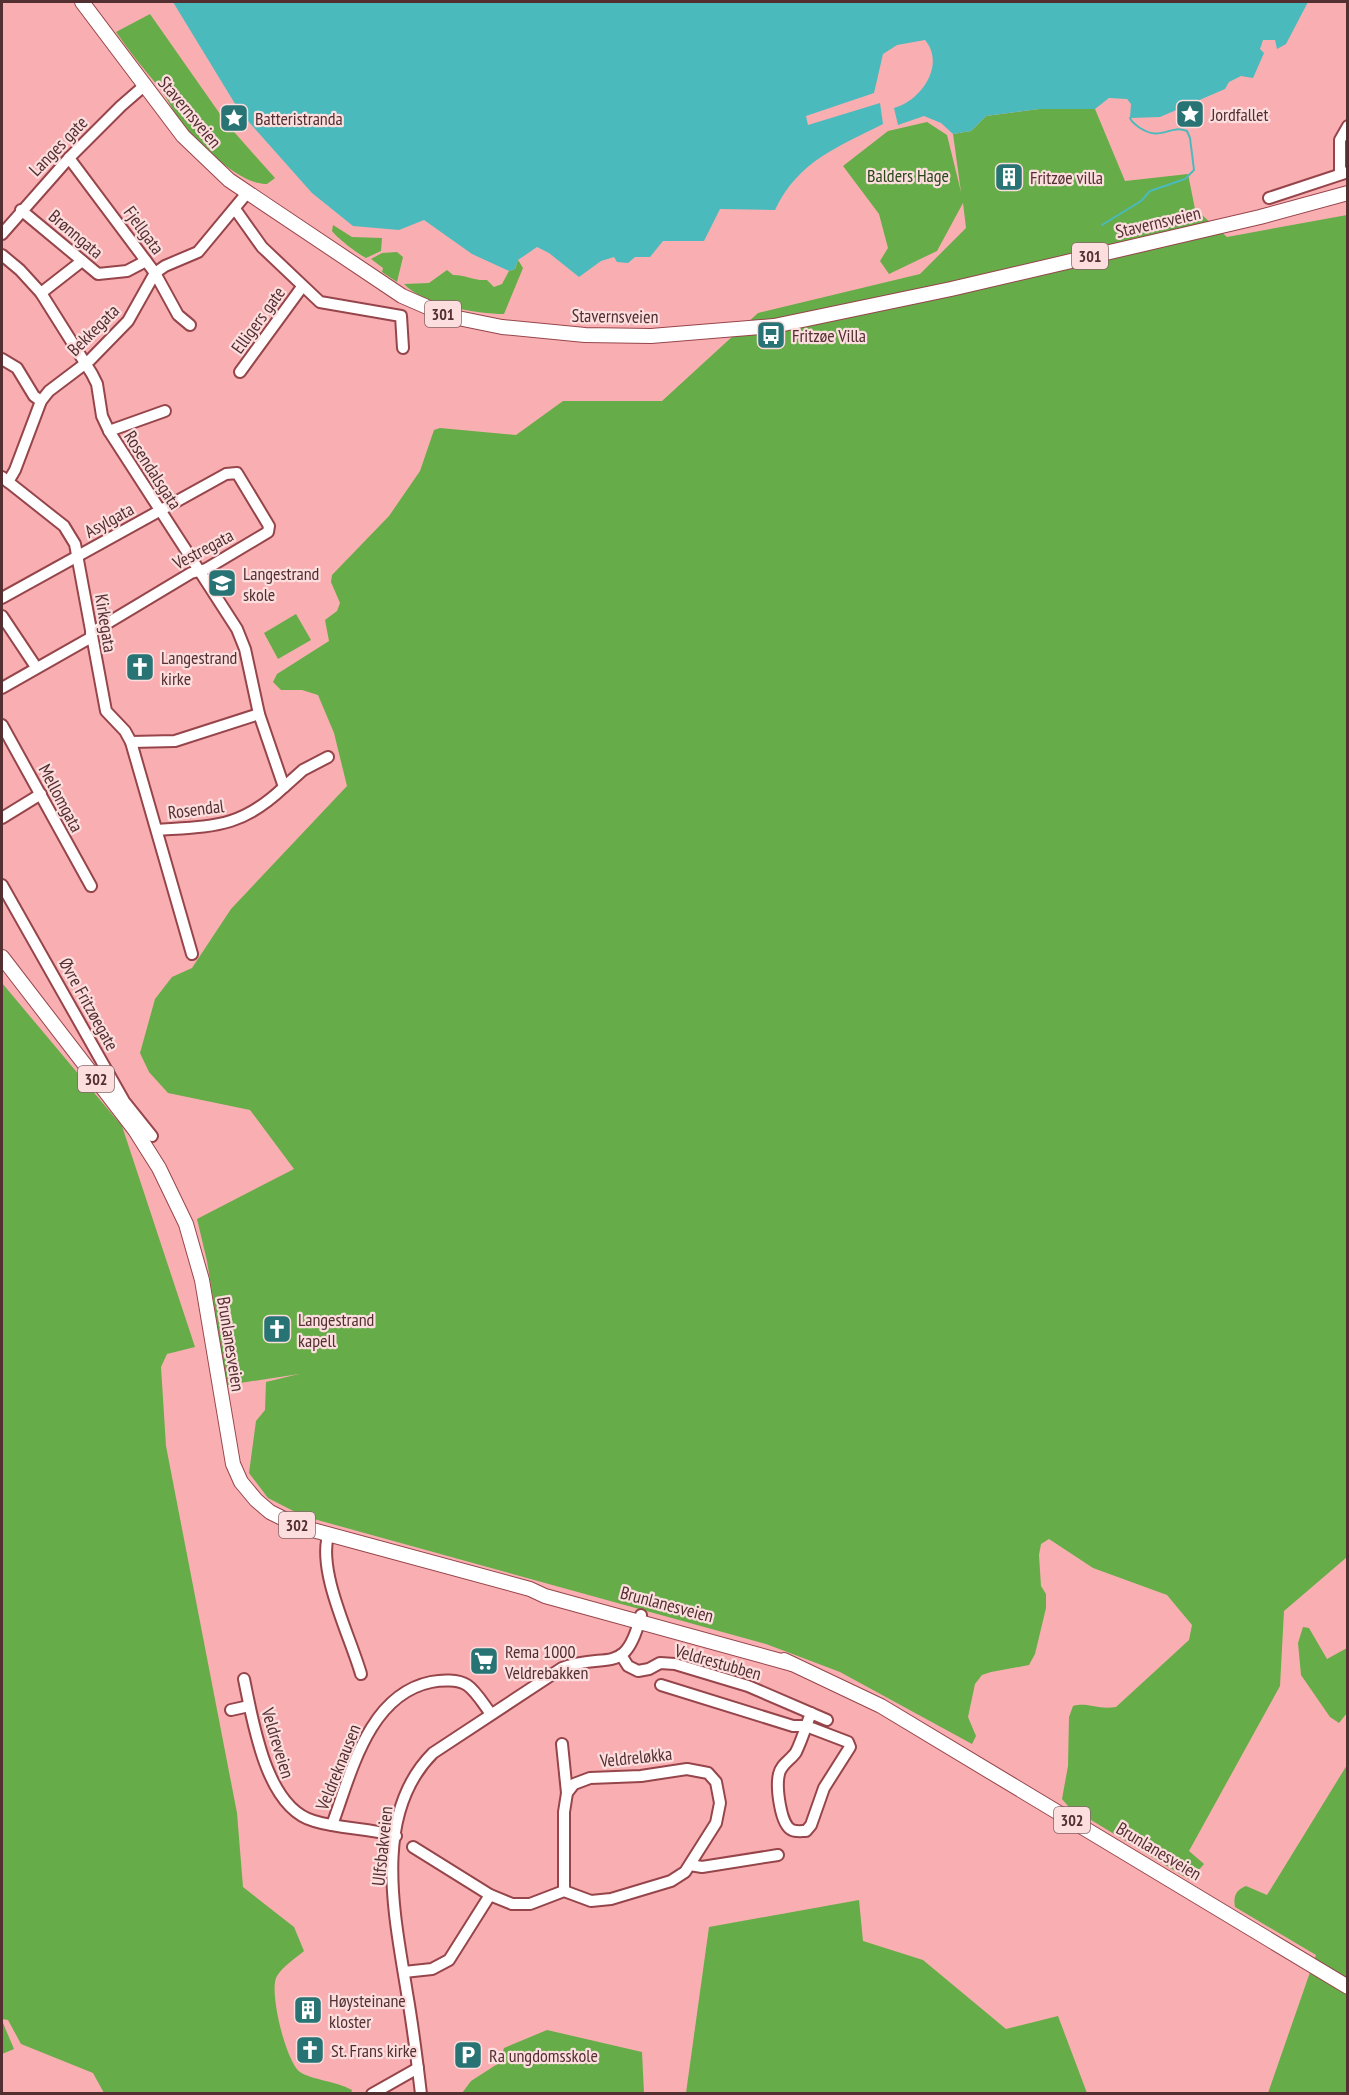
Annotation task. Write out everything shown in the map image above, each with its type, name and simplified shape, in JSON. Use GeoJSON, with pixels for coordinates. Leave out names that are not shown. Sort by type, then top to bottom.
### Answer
{"type":"FeatureCollection","features":[{"type":"Feature","properties":{"kind":"main road","name":"Stavernsveien"},"geometry":{"type":"LineString","coordinates":[[82,2],[144,87],[192,146],[247,193],[379,282],[428,309],[460,319],[502,327],[623,336],[733,331],[809,320],[1260,217],[1347,200]]}},
{"type":"Feature","properties":{"kind":"main road","name":"Stavernsveien"},"geometry":{"type":"LineString","coordinates":[[1260,217],[1347,193]]}},
{"type":"Feature","properties":{"kind":"main road","name":"Brunlanesveien"},"geometry":{"type":"LineString","coordinates":[[2,957],[135,1130],[159,1168],[186,1224],[202,1280],[231,1456],[241,1482],[270,1512],[328,1536],[530,1590],[546,1591],[792,1664],[881,1706],[1347,1987]]}},
{"type":"Feature","properties":{"kind":"street","name":"Langes gate"},"geometry":{"type":"LineString","coordinates":[[2,234],[6,219],[21,210],[121,106],[144,87]]}},
{"type":"Feature","properties":{"kind":"street"},"geometry":{"type":"LineString","coordinates":[[1269,198],[1344,173],[1340,140],[1347,126]]}},
{"type":"Feature","properties":{"kind":"street","name":"Fjellgata"},"geometry":{"type":"LineString","coordinates":[[69,158],[155,273],[178,315],[190,325]]}},
{"type":"Feature","properties":{"kind":"street"},"geometry":{"type":"LineString","coordinates":[[155,273],[165,266],[198,252],[247,193]]}},
{"type":"Feature","properties":{"kind":"street","name":"Brønngata"},"geometry":{"type":"LineString","coordinates":[[21,210],[82,261],[103,275],[127,271],[146,261]]}},
{"type":"Feature","properties":{"kind":"street","name":"Elligers gate"},"geometry":{"type":"LineString","coordinates":[[235,210],[262,247],[320,302],[331,306],[397,313],[402,320],[403,348]]}},
{"type":"Feature","properties":{"kind":"street","name":"Rosendalsgata"},"geometry":{"type":"LineString","coordinates":[[2,255],[20,270],[41,293],[86,364],[97,384],[100,411],[109,431],[240,636],[260,714]]}},
{"type":"Feature","properties":{"kind":"street"},"geometry":{"type":"LineString","coordinates":[[41,293],[82,261]]}},
{"type":"Feature","properties":{"kind":"street","name":"Bekkegata"},"geometry":{"type":"LineString","coordinates":[[5,480],[41,401],[49,391],[86,364],[132,317],[155,273]]}},
{"type":"Feature","properties":{"kind":"street","name":"Elligers gate"},"geometry":{"type":"LineString","coordinates":[[240,372],[302,287]]}},
{"type":"Feature","properties":{"kind":"street"},"geometry":{"type":"LineString","coordinates":[[2,358],[18,368],[34,396],[41,401]]}},
{"type":"Feature","properties":{"kind":"street"},"geometry":{"type":"LineString","coordinates":[[109,431],[165,411]]}},
{"type":"Feature","properties":{"kind":"street","name":"Asylgata"},"geometry":{"type":"LineString","coordinates":[[2,598],[233,472]]}},
{"type":"Feature","properties":{"kind":"street","name":"Vestregata"},"geometry":{"type":"LineString","coordinates":[[2,688],[191,573],[199,571],[269,531],[269,526],[239,476],[233,472]]}},
{"type":"Feature","properties":{"kind":"street","name":"Kirkegata"},"geometry":{"type":"LineString","coordinates":[[5,480],[64,526],[72,536],[78,556],[106,711],[125,731],[131,742],[157,830]]}},
{"type":"Feature","properties":{"kind":"street"},"geometry":{"type":"LineString","coordinates":[[2,616],[36,667]]}},
{"type":"Feature","properties":{"kind":"street"},"geometry":{"type":"LineString","coordinates":[[131,742],[175,741],[260,714],[284,787]]}},
{"type":"Feature","properties":{"kind":"street","name":"Mellomgata"},"geometry":{"type":"LineString","coordinates":[[2,725],[91,886]]}},
{"type":"Feature","properties":{"kind":"street","name":"Rosendal"},"geometry":{"type":"LineString","coordinates":[[192,954],[157,830],[217,826],[244,818],[268,802],[303,770],[328,757]]}},
{"type":"Feature","properties":{"kind":"street"},"geometry":{"type":"LineString","coordinates":[[2,818],[41,794]]}},
{"type":"Feature","properties":{"kind":"street","name":"Øvre Fritzøegate"},"geometry":{"type":"LineString","coordinates":[[2,885],[129,1108],[152,1137]]}},
{"type":"Feature","properties":{"kind":"street"},"geometry":{"type":"LineString","coordinates":[[328,1536],[324,1550],[333,1588],[361,1674]]}},
{"type":"Feature","properties":{"kind":"street"},"geometry":{"type":"LineString","coordinates":[[621,1655],[631,1647],[640,1619]]}},
{"type":"Feature","properties":{"kind":"street","name":"Veldrestubben"},"geometry":{"type":"LineString","coordinates":[[621,1655],[628,1666],[638,1671],[649,1669],[660,1663],[675,1664],[748,1686],[826,1720]]}},
{"type":"Feature","properties":{"kind":"street","name":"Ulfsbakveien"},"geometry":{"type":"LineString","coordinates":[[421,2094],[393,1890],[396,1836],[401,1803],[423,1763],[452,1739],[562,1668],[584,1662],[606,1662],[621,1655]]}},
{"type":"Feature","properties":{"kind":"street","name":"Veldreveien"},"geometry":{"type":"LineString","coordinates":[[244,1679],[249,1706],[278,1795],[297,1814],[313,1821],[396,1836]]}},
{"type":"Feature","properties":{"kind":"street","name":"Veldreknausen"},"geometry":{"type":"LineString","coordinates":[[332,1825],[358,1756],[376,1719],[411,1689],[439,1681],[456,1681],[467,1685],[491,1714]]}},
{"type":"Feature","properties":{"kind":"street","name":"Veldrestubben"},"geometry":{"type":"LineString","coordinates":[[661,1684],[793,1725],[806,1726],[841,1738],[850,1747],[824,1788],[811,1826],[806,1831],[798,1832],[793,1831],[784,1821],[778,1779],[782,1767],[796,1752],[806,1726],[811,1713]]}},
{"type":"Feature","properties":{"kind":"street"},"geometry":{"type":"LineString","coordinates":[[231,1710],[249,1706]]}},
{"type":"Feature","properties":{"kind":"street"},"geometry":{"type":"LineString","coordinates":[[412,1847],[490,1895],[523,1905],[552,1898],[564,1891],[567,1793],[562,1744]]}},
{"type":"Feature","properties":{"kind":"street","name":"Veldreløkka"},"geometry":{"type":"LineString","coordinates":[[564,1891],[582,1899],[600,1901],[680,1877],[716,1823],[720,1803],[716,1782],[708,1773],[687,1769],[641,1776],[590,1778],[574,1784],[567,1793]]}},
{"type":"Feature","properties":{"kind":"street"},"geometry":{"type":"LineString","coordinates":[[690,1865],[702,1867],[778,1855]]}},
{"type":"Feature","properties":{"kind":"street"},"geometry":{"type":"LineString","coordinates":[[404,1972],[432,1969],[448,1960],[490,1895]]}},
{"type":"Feature","properties":{"kind":"street"},"geometry":{"type":"LineString","coordinates":[[372,2094],[418,2068]]}},
{"type":"Feature","properties":{"kind":"green space"},"geometry":{"type":"Polygon","coordinates":[[[150,14],[227,124],[275,178],[267,184],[257,183],[232,170],[196,140],[116,32],[150,14]]]}},
{"type":"Feature","properties":{"kind":"green space","name":"Balders Hage"},"geometry":{"type":"Polygon","coordinates":[[[1039,109],[1095,109],[1125,181],[1188,174],[1195,209],[1227,237],[1347,215],[1347,1557],[1284,1611],[1280,1686],[1189,1851],[1204,1864],[1190,1880],[1068,1806],[1062,1799],[1068,1766],[1069,1717],[1073,1706],[1116,1707],[1189,1640],[1192,1625],[1167,1595],[1093,1568],[1049,1539],[1041,1544],[1039,1555],[1041,1586],[1046,1594],[1046,1608],[1035,1654],[1029,1665],[982,1675],[975,1684],[968,1717],[976,1736],[972,1744],[840,1672],[766,1644],[303,1516],[268,1498],[249,1473],[256,1421],[265,1410],[266,1382],[299,1374],[227,1385],[207,1261],[197,1219],[294,1169],[250,1110],[168,1093],[149,1072],[140,1053],[155,999],[172,977],[192,968],[231,909],[347,786],[334,733],[318,695],[302,690],[281,690],[273,682],[277,674],[329,641],[325,620],[337,611],[340,603],[331,582],[332,575],[389,516],[420,471],[434,430],[440,428],[516,435],[563,401],[662,401],[758,313],[920,274],[966,228],[963,203],[937,251],[889,274],[880,261],[888,248],[879,214],[843,166],[888,131],[927,122],[947,135],[961,192],[953,134],[971,131],[986,116],[1039,109]]]}},
{"type":"Feature","properties":{"kind":"green space"},"geometry":{"type":"Polygon","coordinates":[[[333,225],[352,237],[382,238],[381,251],[366,258],[332,231],[333,225]]]}},
{"type":"Feature","properties":{"kind":"green space"},"geometry":{"type":"Polygon","coordinates":[[[397,252],[403,257],[397,282],[382,272],[383,268],[371,259],[382,253],[397,252]]]}},
{"type":"Feature","properties":{"kind":"green space"},"geometry":{"type":"Polygon","coordinates":[[[518,260],[523,268],[504,314],[466,310],[437,303],[424,298],[404,284],[429,283],[447,270],[453,275],[487,280],[494,287],[502,284],[509,271],[515,269],[518,260]]]}},
{"type":"Feature","properties":{"kind":"green space"},"geometry":{"type":"Polygon","coordinates":[[[296,614],[311,640],[278,659],[264,633],[296,614]]]}},
{"type":"Feature","properties":{"kind":"green space"},"geometry":{"type":"Polygon","coordinates":[[[2,983],[122,1126],[195,1347],[167,1354],[161,1367],[166,1446],[237,1813],[243,1887],[294,1927],[304,1951],[282,1969],[275,1984],[280,2026],[289,2055],[300,2072],[346,2087],[352,2090],[351,2093],[104,2093],[93,2073],[21,2044],[8,2020],[2,2019],[2,983]]]}},
{"type":"Feature","properties":{"kind":"green space"},"geometry":{"type":"Polygon","coordinates":[[[1303,1627],[1309,1628],[1327,1659],[1347,1648],[1347,1713],[1339,1723],[1330,1717],[1301,1675],[1298,1643],[1303,1627]]]}},
{"type":"Feature","properties":{"kind":"green space"},"geometry":{"type":"Polygon","coordinates":[[[1347,1765],[1347,2093],[1268,2093],[1316,1955],[1235,1907],[1234,1900],[1240,1889],[1246,1886],[1267,1895],[1347,1765]]]}},
{"type":"Feature","properties":{"kind":"green space"},"geometry":{"type":"Polygon","coordinates":[[[859,1900],[863,1941],[923,1960],[1006,2029],[1058,2016],[1087,2093],[686,2093],[709,1927],[859,1900]]]}},
{"type":"Feature","properties":{"kind":"green space"},"geometry":{"type":"Polygon","coordinates":[[[2,2024],[14,2049],[2,2054],[2,2024]]]}},
{"type":"Feature","properties":{"kind":"green space"},"geometry":{"type":"Polygon","coordinates":[[[547,2030],[642,2052],[644,2093],[462,2093],[471,2081],[499,2063],[504,2048],[547,2030]]]}},
{"type":"Feature","properties":{"kind":"water"},"geometry":{"type":"Polygon","coordinates":[[[173,2],[1308,2],[1286,44],[1277,49],[1275,40],[1263,40],[1260,49],[1264,53],[1253,78],[1241,76],[1229,82],[1225,89],[1160,117],[1130,118],[1131,104],[1127,99],[1109,98],[1095,109],[1039,109],[986,116],[971,131],[953,134],[941,123],[924,116],[898,125],[894,108],[913,98],[921,90],[932,71],[933,60],[931,50],[925,40],[897,45],[883,54],[874,93],[806,116],[808,125],[880,103],[883,124],[835,148],[807,167],[784,193],[775,210],[720,209],[704,241],[663,241],[650,257],[635,257],[628,263],[617,262],[614,257],[601,261],[579,277],[549,253],[537,247],[518,260],[515,269],[509,271],[472,254],[424,220],[399,230],[353,226],[312,193],[240,112],[173,2]]]}},
{"type":"Feature","properties":{"kind":"waterway"},"geometry":{"type":"LineString","coordinates":[[1102,225],[1141,201],[1150,191],[1185,179],[1194,170],[1187,131],[1181,129],[1160,133],[1148,132],[1130,118]]}},
{"type":"Feature","properties":{"kind":"place","name":"Jordfallet"},"geometry":{"type":"Point","coordinates":[1190,114]}},
{"type":"Feature","properties":{"kind":"place","name":"Batteristranda"},"geometry":{"type":"Point","coordinates":[234,118]}},
{"type":"Feature","properties":{"kind":"place","name":"Fritzøe villa"},"geometry":{"type":"Point","coordinates":[1009,177]}},
{"type":"Feature","properties":{"kind":"place","name":"Fritzøe Villa"},"geometry":{"type":"Point","coordinates":[771,335]}},
{"type":"Feature","properties":{"kind":"place","name":"Langestrand skole"},"geometry":{"type":"Point","coordinates":[222,583]}},
{"type":"Feature","properties":{"kind":"place","name":"Langestrand kirke"},"geometry":{"type":"Point","coordinates":[140,667]}},
{"type":"Feature","properties":{"kind":"place","name":"Langestrand kapell"},"geometry":{"type":"Point","coordinates":[277,1329]}},
{"type":"Feature","properties":{"kind":"place","name":"Rema 1000 Veldrebakken"},"geometry":{"type":"Point","coordinates":[484,1661]}},
{"type":"Feature","properties":{"kind":"place","name":"Høysteinane kloster"},"geometry":{"type":"Point","coordinates":[308,2010]}},
{"type":"Feature","properties":{"kind":"place","name":"St. Frans kirke"},"geometry":{"type":"Point","coordinates":[310,2050]}},
{"type":"Feature","properties":{"kind":"place","name":"Ra ungdomsskole"},"geometry":{"type":"Point","coordinates":[468,2055]}}]}
